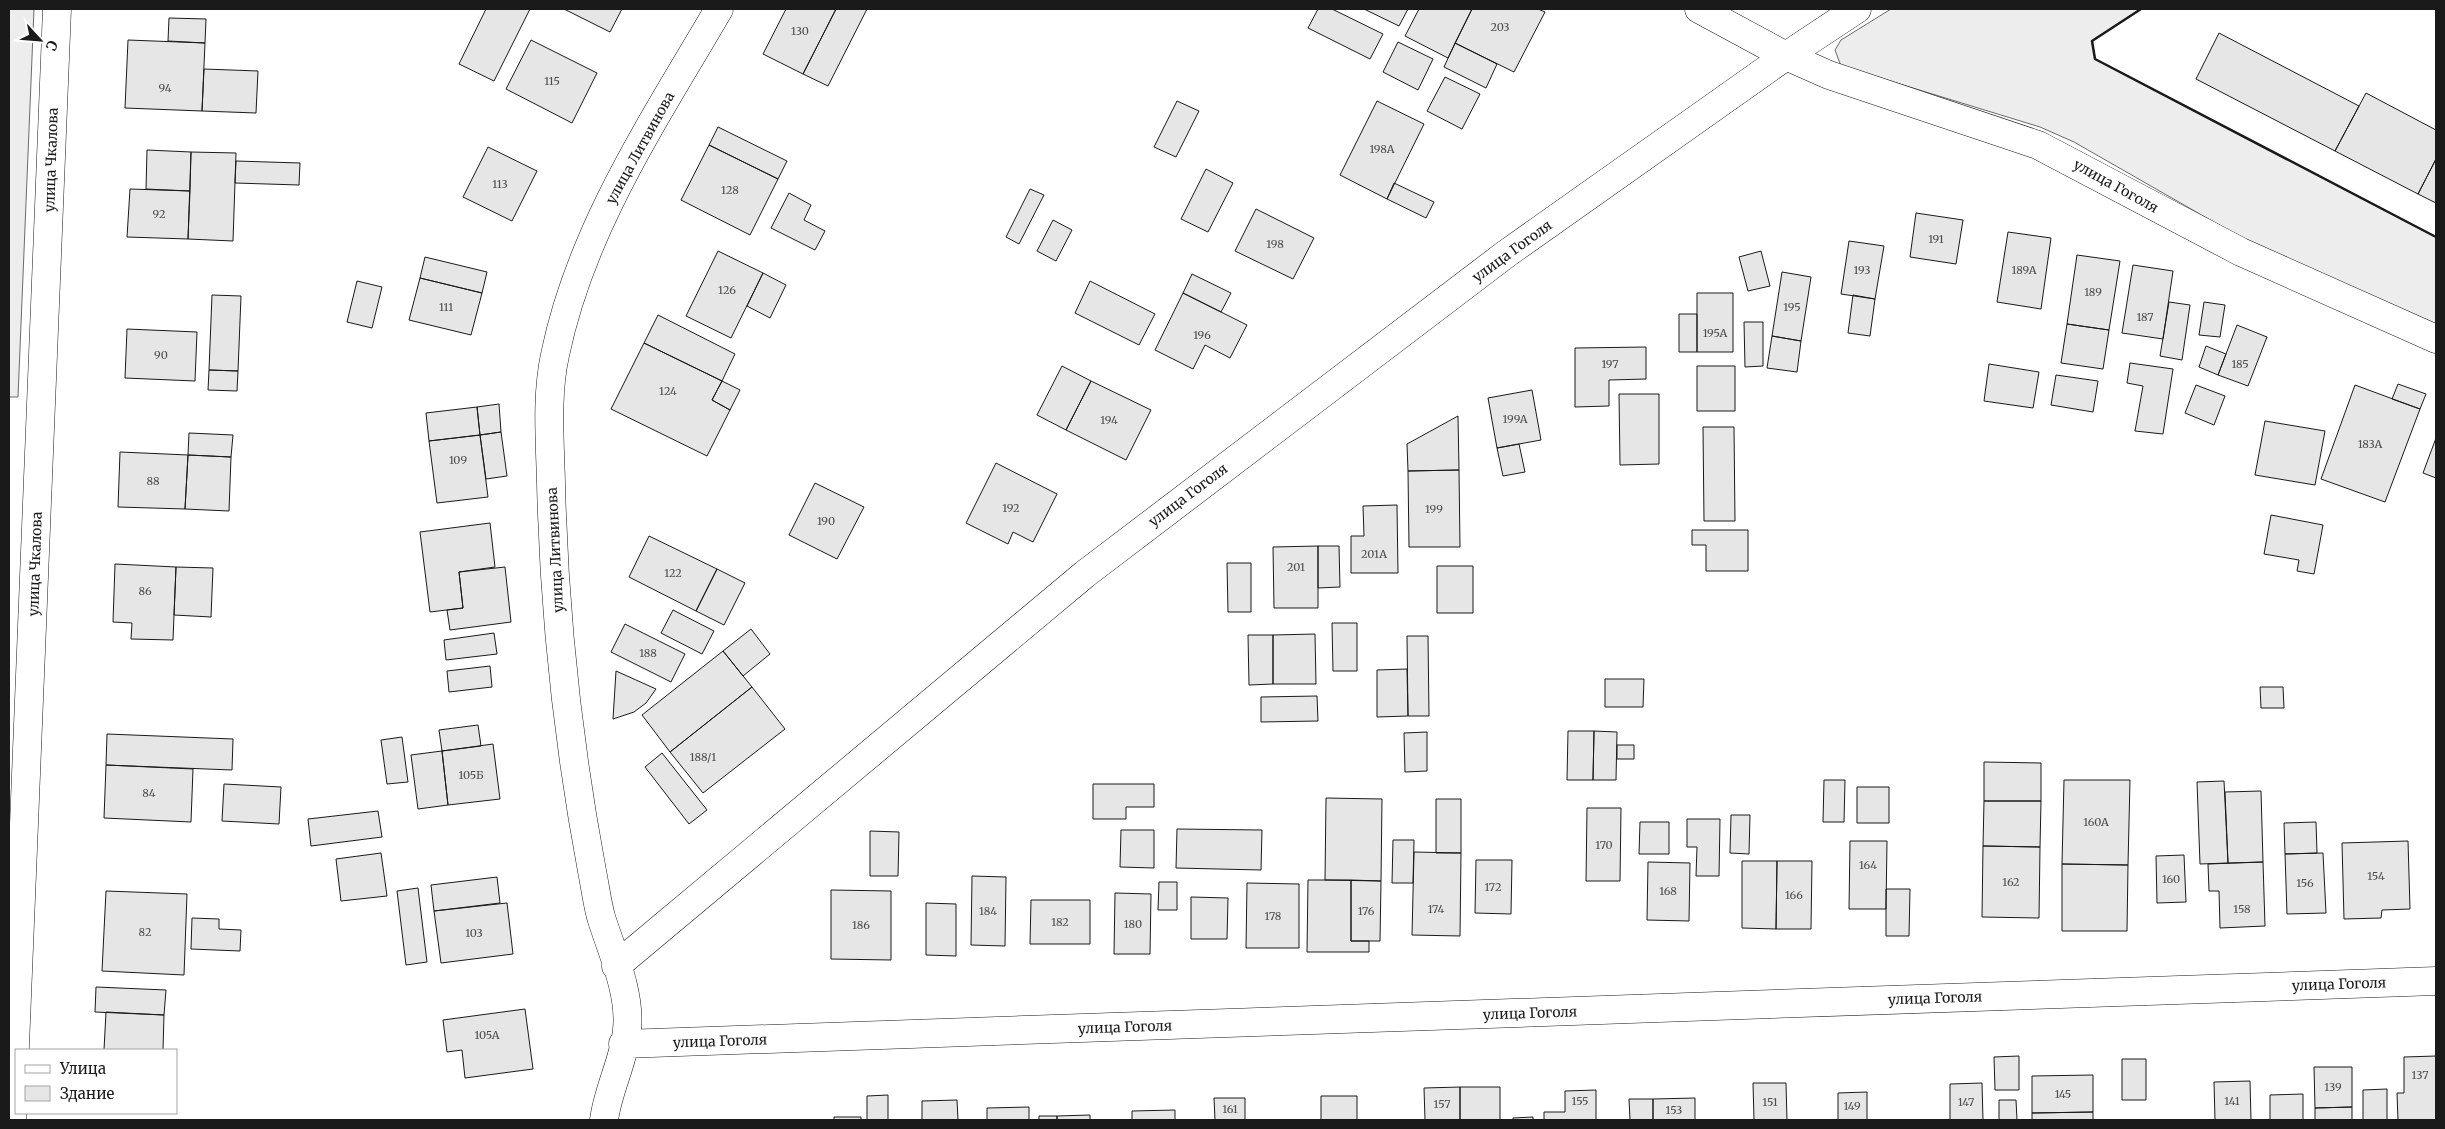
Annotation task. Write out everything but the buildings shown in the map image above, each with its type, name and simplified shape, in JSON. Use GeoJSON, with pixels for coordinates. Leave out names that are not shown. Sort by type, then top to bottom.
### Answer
{"type":"FeatureCollection","features":[{"type":"Feature","properties":{"kind":"street","name":"улица Чкалова"},"geometry":{"type":"LineString","coordinates":[[12,1120],[57,9]]}},
{"type":"Feature","properties":{"kind":"street","name":"улица Литвинова"},"geometry":{"type":"LineString","coordinates":[[604,1120],[606,1102],[627,1030],[625,999],[600,912],[582,814],[570,726],[554,574],[550,380],[566,309],[588,246],[620,181],[719,9]]}},
{"type":"Feature","properties":{"kind":"street","name":"улица Гоголя"},"geometry":{"type":"LineString","coordinates":[[1698,9],[1786,56],[1873,92],[2038,145],[2241,252],[2436,339]]}},
{"type":"Feature","properties":{"kind":"street","name":"улица Гоголя"},"geometry":{"type":"LineString","coordinates":[[616,966],[1085,574],[1506,254],[1786,56],[1857,9]]}},
{"type":"Feature","properties":{"kind":"street","name":"улица Гоголя"},"geometry":{"type":"LineString","coordinates":[[624,1044],[2436,981]]}},
{"type":"Feature","properties":{"kind":"shaded area"},"geometry":{"type":"Polygon","coordinates":[[[9,9],[34,9],[18,397],[9,397],[9,9]]]}},
{"type":"Feature","properties":{"kind":"shaded area"},"geometry":{"type":"Polygon","coordinates":[[[1891,9],[2141,9],[2092,41],[2095,59],[2436,237],[2436,324],[2247,241],[2074,142],[2040,127],[1841,66],[1835,50],[1841,40],[1891,9]]]}},
{"type":"Feature","properties":{"kind":"wall"},"geometry":{"type":"LineString","coordinates":[[2141,9],[2092,41],[2095,59],[2436,237]]}}]}
